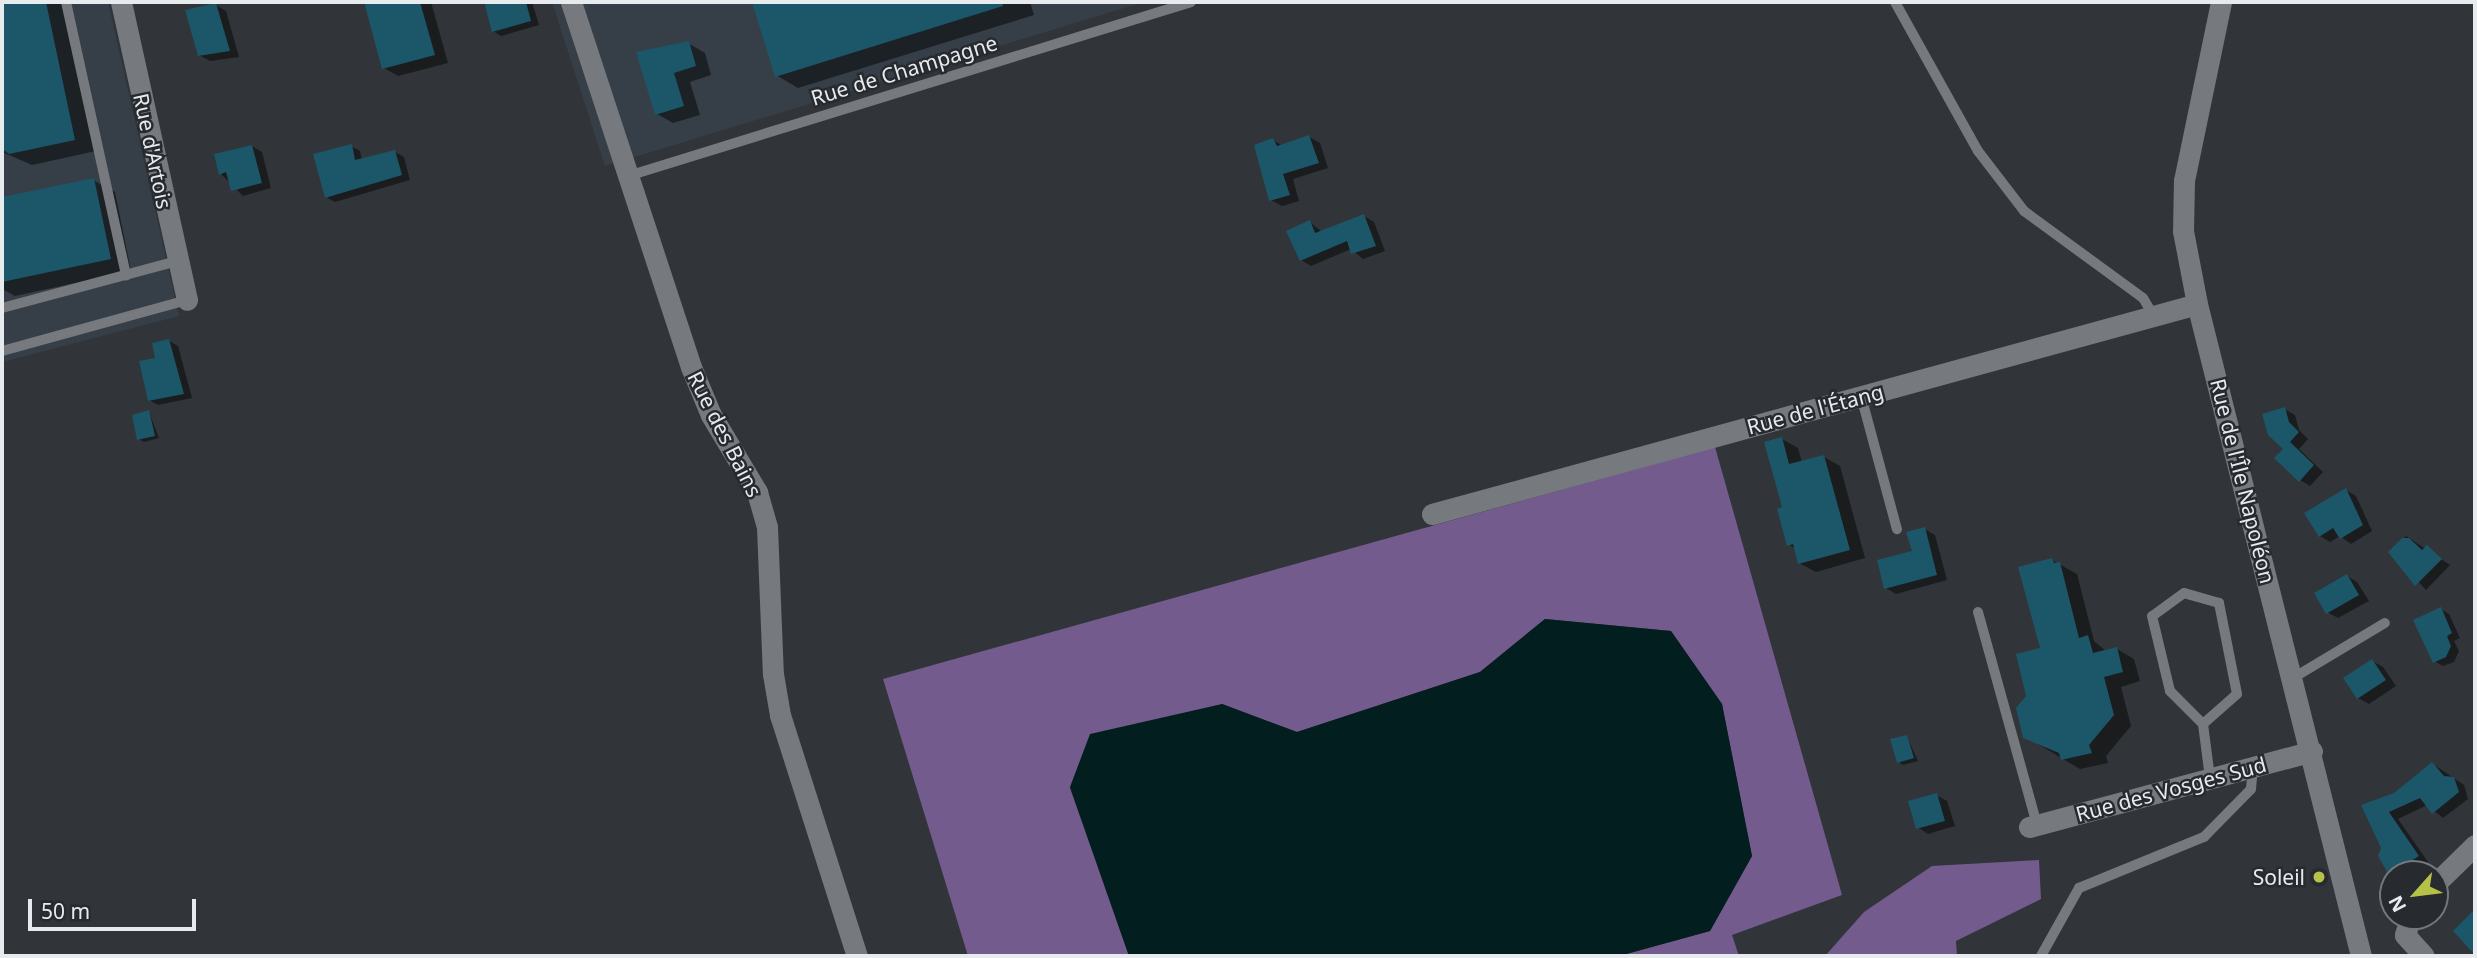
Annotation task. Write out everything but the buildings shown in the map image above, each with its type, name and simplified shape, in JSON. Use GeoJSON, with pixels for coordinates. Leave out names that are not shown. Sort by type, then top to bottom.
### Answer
{"type":"FeatureCollection","features":[{"type":"Feature","properties":{"kind":"street","name":"Rue d'Artois"},"geometry":{"type":"LineString","coordinates":[[121,2],[187,300]]}},
{"type":"Feature","properties":{"kind":"street","name":"Rue des Bains"},"geometry":{"type":"LineString","coordinates":[[571,2],[691,367],[711,415],[757,492],[767,527],[773,674],[780,715],[857,956]]}},
{"type":"Feature","properties":{"kind":"street","name":"Rue de l'Île Napoléon"},"geometry":{"type":"LineString","coordinates":[[2221,2],[2184,180],[2183,231],[2197,303],[2312,751],[2361,956]]}},
{"type":"Feature","properties":{"kind":"street","name":"Rue de l'Étang"},"geometry":{"type":"LineString","coordinates":[[1432,514],[2197,303]]}},
{"type":"Feature","properties":{"kind":"street","name":"Rue des Vosges Sud"},"geometry":{"type":"LineString","coordinates":[[2033,826],[2312,751]]}},
{"type":"Feature","properties":{"kind":"street"},"geometry":{"type":"LineString","coordinates":[[2449,870],[2475,845]]}},
{"type":"Feature","properties":{"kind":"street"},"geometry":{"type":"LineString","coordinates":[[2406,930],[2405,936],[2424,956]]}},
{"type":"Feature","properties":{"kind":"lane"},"geometry":{"type":"LineString","coordinates":[[66,2],[126,275]]}},
{"type":"Feature","properties":{"kind":"lane","name":"Rue de Champagne"},"geometry":{"type":"LineString","coordinates":[[628,176],[1191,2]]}},
{"type":"Feature","properties":{"kind":"lane"},"geometry":{"type":"LineString","coordinates":[[1895,2],[1978,152],[2025,211],[2143,298],[2154,316]]}},
{"type":"Feature","properties":{"kind":"lane"},"geometry":{"type":"LineString","coordinates":[[2,308],[177,261]]}},
{"type":"Feature","properties":{"kind":"lane"},"geometry":{"type":"LineString","coordinates":[[2,351],[187,300]]}},
{"type":"Feature","properties":{"kind":"lane"},"geometry":{"type":"LineString","coordinates":[[1861,396],[1898,529]]}},
{"type":"Feature","properties":{"kind":"lane"},"geometry":{"type":"LineString","coordinates":[[2203,724],[2237,694],[2219,603],[2185,593],[2152,616],[2170,691],[2203,724],[2210,778]]}},
{"type":"Feature","properties":{"kind":"lane"},"geometry":{"type":"LineString","coordinates":[[1978,612],[2033,826]]}},
{"type":"Feature","properties":{"kind":"lane"},"geometry":{"type":"LineString","coordinates":[[2293,678],[2385,623]]}},
{"type":"Feature","properties":{"kind":"lane"},"geometry":{"type":"LineString","coordinates":[[2041,956],[2079,888],[2204,836],[2251,789],[2253,767]]}},
{"type":"Feature","properties":{"kind":"shaded area"},"geometry":{"type":"Polygon","coordinates":[[[2,2],[108,2],[179,316],[2,362],[2,2]]]}},
{"type":"Feature","properties":{"kind":"shaded area"},"geometry":{"type":"Polygon","coordinates":[[[552,2],[1144,2],[605,166],[552,2]]]}},
{"type":"Feature","properties":{"kind":"shaded area"},"geometry":{"type":"Polygon","coordinates":[[[1715,447],[1842,895],[1732,935],[1739,956],[1619,956],[1710,931],[1752,856],[1722,704],[1671,631],[1545,619],[1480,672],[1297,732],[1222,704],[1070,788],[1129,956],[968,956],[883,679],[1715,447]]]}},
{"type":"Feature","properties":{"kind":"shaded area"},"geometry":{"type":"Polygon","coordinates":[[[1545,619],[1671,631],[1722,704],[1752,856],[1710,931],[1619,956],[1129,956],[1070,787],[1090,734],[1222,704],[1297,732],[1480,672],[1545,619]]]}},
{"type":"Feature","properties":{"kind":"shaded area"},"geometry":{"type":"Polygon","coordinates":[[[2039,860],[2041,899],[1956,941],[1957,956],[1825,956],[1864,912],[1932,866],[2039,860]]]}},
{"type":"Feature","properties":{"kind":"place","name":"Soleil"},"geometry":{"type":"Point","coordinates":[2319,877]}}]}
